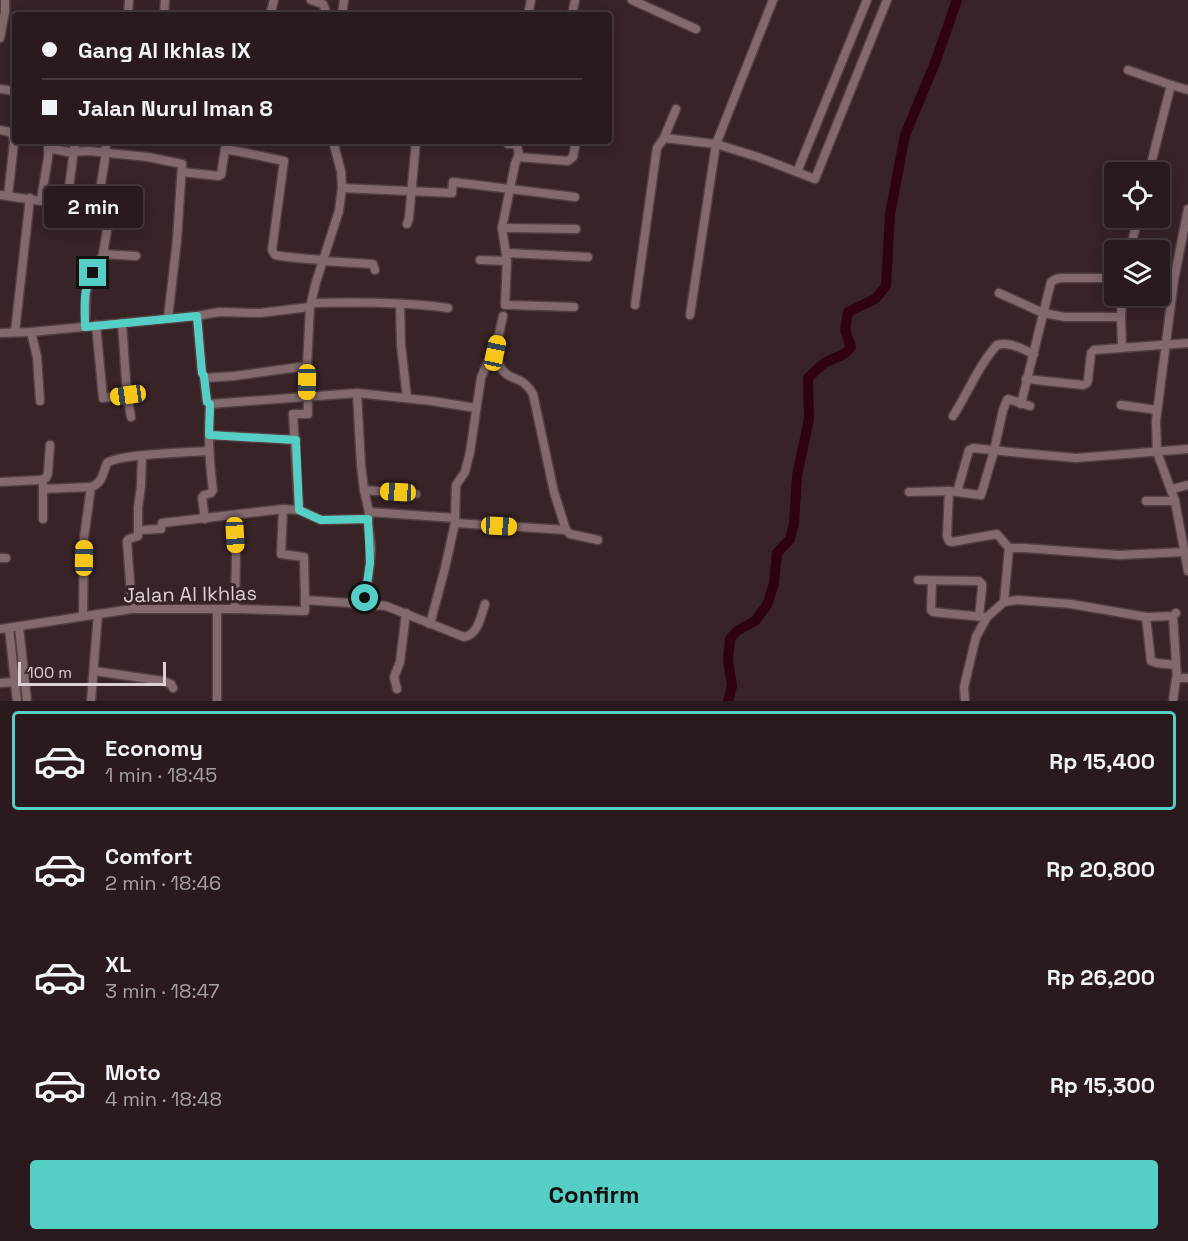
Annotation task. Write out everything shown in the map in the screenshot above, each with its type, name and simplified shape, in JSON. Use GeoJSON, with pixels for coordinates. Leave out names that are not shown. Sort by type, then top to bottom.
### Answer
{"type":"FeatureCollection","features":[{"type":"Feature","properties":{"kind":"street"},"geometry":{"type":"LineString","coordinates":[[0,38],[5,0]]}},
{"type":"Feature","properties":{"kind":"street"},"geometry":{"type":"LineString","coordinates":[[312,0],[323,4],[327,12]]}},
{"type":"Feature","properties":{"kind":"street"},"geometry":{"type":"LineString","coordinates":[[632,0],[696,29]]}},
{"type":"Feature","properties":{"kind":"street"},"geometry":{"type":"LineString","coordinates":[[690,315],[716,144],[773,0]]}},
{"type":"Feature","properties":{"kind":"street"},"geometry":{"type":"LineString","coordinates":[[797,172],[867,0]]}},
{"type":"Feature","properties":{"kind":"street"},"geometry":{"type":"LineString","coordinates":[[664,138],[716,144],[816,178],[888,0]]}},
{"type":"Feature","properties":{"kind":"street"},"geometry":{"type":"LineString","coordinates":[[1128,70],[1188,90]]}},
{"type":"Feature","properties":{"kind":"street"},"geometry":{"type":"LineString","coordinates":[[1152,162],[1171,85]]}},
{"type":"Feature","properties":{"kind":"street"},"geometry":{"type":"LineString","coordinates":[[635,305],[657,148],[664,138],[676,109]]}},
{"type":"Feature","properties":{"kind":"street"},"geometry":{"type":"LineString","coordinates":[[14,144],[4,195],[136,215]]}},
{"type":"Feature","properties":{"kind":"street"},"geometry":{"type":"LineString","coordinates":[[67,204],[75,144]]}},
{"type":"Feature","properties":{"kind":"street"},"geometry":{"type":"LineString","coordinates":[[97,209],[106,144]]}},
{"type":"Feature","properties":{"kind":"street"},"geometry":{"type":"LineString","coordinates":[[299,510],[293,414],[308,414],[306,397],[311,305],[339,211],[342,188],[341,171],[334,144]]}},
{"type":"Feature","properties":{"kind":"street"},"geometry":{"type":"LineString","coordinates":[[407,224],[416,144]]}},
{"type":"Feature","properties":{"kind":"street"},"geometry":{"type":"LineString","coordinates":[[514,144],[519,154],[502,228],[506,257],[505,305],[574,307]]}},
{"type":"Feature","properties":{"kind":"street"},"geometry":{"type":"LineString","coordinates":[[518,157],[568,161],[573,157],[575,144]]}},
{"type":"Feature","properties":{"kind":"street"},"geometry":{"type":"LineString","coordinates":[[40,200],[49,145],[74,152],[148,157],[182,164],[177,240],[168,318]]}},
{"type":"Feature","properties":{"kind":"street"},"geometry":{"type":"LineString","coordinates":[[182,172],[221,175],[225,149],[284,161],[272,250],[275,255],[374,264],[375,270]]}},
{"type":"Feature","properties":{"kind":"street"},"geometry":{"type":"LineString","coordinates":[[342,188],[452,194],[453,182],[575,197]]}},
{"type":"Feature","properties":{"kind":"street"},"geometry":{"type":"LineString","coordinates":[[15,332],[30,198]]}},
{"type":"Feature","properties":{"kind":"street"},"geometry":{"type":"LineString","coordinates":[[1188,209],[1174,280],[1157,410],[1157,452],[1172,489],[1188,571]]}},
{"type":"Feature","properties":{"kind":"street"},"geometry":{"type":"LineString","coordinates":[[85,327],[86,293],[90,278],[103,254],[110,212]]}},
{"type":"Feature","properties":{"kind":"street"},"geometry":{"type":"LineString","coordinates":[[502,228],[576,229]]}},
{"type":"Feature","properties":{"kind":"street"},"geometry":{"type":"LineString","coordinates":[[103,254],[136,256]]}},
{"type":"Feature","properties":{"kind":"street"},"geometry":{"type":"LineString","coordinates":[[480,260],[506,257],[588,257]]}},
{"type":"Feature","properties":{"kind":"street"},"geometry":{"type":"LineString","coordinates":[[909,492],[983,494],[1007,400],[1025,405],[1026,379],[1052,280],[1104,278]]}},
{"type":"Feature","properties":{"kind":"street"},"geometry":{"type":"LineString","coordinates":[[999,293],[1043,313],[1065,317],[1121,317]]}},
{"type":"Feature","properties":{"kind":"street"},"geometry":{"type":"LineString","coordinates":[[0,333],[85,327],[219,312],[260,313],[311,305],[354,302],[413,303],[448,308]]}},
{"type":"Feature","properties":{"kind":"street"},"geometry":{"type":"LineString","coordinates":[[400,304],[401,345],[407,398]]}},
{"type":"Feature","properties":{"kind":"street"},"geometry":{"type":"LineString","coordinates":[[1122,306],[1122,347]]}},
{"type":"Feature","properties":{"kind":"street"},"geometry":{"type":"LineString","coordinates":[[197,316],[202,373],[207,402],[210,404],[209,463],[213,490],[202,498],[205,519]]}},
{"type":"Feature","properties":{"kind":"street"},"geometry":{"type":"LineString","coordinates":[[430,624],[455,521],[456,485],[465,472],[470,452],[482,372],[495,353],[502,316]]}},
{"type":"Feature","properties":{"kind":"street"},"geometry":{"type":"LineString","coordinates":[[122,323],[131,417]]}},
{"type":"Feature","properties":{"kind":"street"},"geometry":{"type":"LineString","coordinates":[[96,325],[103,397],[128,395]]}},
{"type":"Feature","properties":{"kind":"street"},"geometry":{"type":"LineString","coordinates":[[31,332],[37,357],[40,402]]}},
{"type":"Feature","properties":{"kind":"street"},"geometry":{"type":"LineString","coordinates":[[953,417],[973,380],[999,343],[1007,343],[1034,354]]}},
{"type":"Feature","properties":{"kind":"street"},"geometry":{"type":"LineString","coordinates":[[1026,379],[1083,385],[1088,380],[1091,353],[1094,350],[1188,343]]}},
{"type":"Feature","properties":{"kind":"street"},"geometry":{"type":"LineString","coordinates":[[495,353],[503,371],[524,382],[533,394],[554,492],[566,530],[570,534],[598,540]]}},
{"type":"Feature","properties":{"kind":"street"},"geometry":{"type":"LineString","coordinates":[[204,376],[206,378],[234,376],[307,366]]}},
{"type":"Feature","properties":{"kind":"street"},"geometry":{"type":"LineString","coordinates":[[357,393],[361,465],[369,516],[370,563],[365,601]]}},
{"type":"Feature","properties":{"kind":"street"},"geometry":{"type":"LineString","coordinates":[[210,404],[357,393],[476,408]]}},
{"type":"Feature","properties":{"kind":"street"},"geometry":{"type":"LineString","coordinates":[[1121,405],[1157,410]]}},
{"type":"Feature","properties":{"kind":"street"},"geometry":{"type":"LineString","coordinates":[[209,435],[296,440]]}},
{"type":"Feature","properties":{"kind":"street"},"geometry":{"type":"LineString","coordinates":[[43,519],[43,484],[48,473],[50,446]]}},
{"type":"Feature","properties":{"kind":"street"},"geometry":{"type":"LineString","coordinates":[[1004,602],[1009,548],[997,534],[957,542],[949,541],[947,536],[953,492],[971,448],[1076,458],[1188,449]]}},
{"type":"Feature","properties":{"kind":"street"},"geometry":{"type":"LineString","coordinates":[[0,483],[91,487],[100,482],[110,460],[209,451]]}},
{"type":"Feature","properties":{"kind":"street"},"geometry":{"type":"LineString","coordinates":[[132,609],[127,541],[138,537],[142,456]]}},
{"type":"Feature","properties":{"kind":"street"},"geometry":{"type":"LineString","coordinates":[[1172,489],[1188,484]]}},
{"type":"Feature","properties":{"kind":"street"},"geometry":{"type":"LineString","coordinates":[[83,616],[84,538],[91,487]]}},
{"type":"Feature","properties":{"kind":"street"},"geometry":{"type":"LineString","coordinates":[[364,490],[416,494]]}},
{"type":"Feature","properties":{"kind":"street"},"geometry":{"type":"LineString","coordinates":[[1146,501],[1175,501]]}},
{"type":"Feature","properties":{"kind":"street"},"geometry":{"type":"LineString","coordinates":[[139,530],[161,529],[162,523],[283,509],[299,510],[321,520],[369,516],[566,530]]}},
{"type":"Feature","properties":{"kind":"street"},"geometry":{"type":"LineString","coordinates":[[283,509],[281,554],[304,557],[305,600],[365,601],[406,613],[465,637],[470,636],[476,629],[485,604]]}},
{"type":"Feature","properties":{"kind":"street"},"geometry":{"type":"LineString","coordinates":[[234,515],[235,609]]}},
{"type":"Feature","properties":{"kind":"street"},"geometry":{"type":"LineString","coordinates":[[1009,548],[1119,555],[1185,552]]}},
{"type":"Feature","properties":{"kind":"street"},"geometry":{"type":"LineString","coordinates":[[918,580],[979,581],[981,583],[983,617],[964,687],[965,701]]}},
{"type":"Feature","properties":{"kind":"street"},"geometry":{"type":"LineString","coordinates":[[932,581],[933,612],[983,617],[1004,602],[1018,600],[1071,604],[1146,617],[1175,614],[1177,678],[1173,701]]}},
{"type":"Feature","properties":{"kind":"street","name":"Jalan Al Ikhlas"},"geometry":{"type":"LineString","coordinates":[[4,628],[132,609],[305,611],[305,600]]}},
{"type":"Feature","properties":{"kind":"street"},"geometry":{"type":"LineString","coordinates":[[217,609],[217,701]]}},
{"type":"Feature","properties":{"kind":"street"},"geometry":{"type":"LineString","coordinates":[[397,689],[394,676],[400,662],[406,613]]}},
{"type":"Feature","properties":{"kind":"street"},"geometry":{"type":"LineString","coordinates":[[92,701],[98,614]]}},
{"type":"Feature","properties":{"kind":"street"},"geometry":{"type":"LineString","coordinates":[[1146,617],[1151,661],[1176,665]]}},
{"type":"Feature","properties":{"kind":"street"},"geometry":{"type":"LineString","coordinates":[[19,627],[27,701]]}},
{"type":"Feature","properties":{"kind":"street"},"geometry":{"type":"LineString","coordinates":[[4,628],[10,639],[17,701]]}},
{"type":"Feature","properties":{"kind":"street"},"geometry":{"type":"LineString","coordinates":[[0,640],[10,639]]}},
{"type":"Feature","properties":{"kind":"street"},"geometry":{"type":"LineString","coordinates":[[94,671],[163,681],[171,684],[173,688]]}},
{"type":"Feature","properties":{"kind":"street"},"geometry":{"type":"LineString","coordinates":[[1177,678],[1188,678]]}},
{"type":"Feature","properties":{"kind":"street"},"geometry":{"type":"LineString","coordinates":[[0,683],[15,682]]}},
{"type":"Feature","properties":{"kind":"waterway"},"geometry":{"type":"LineString","coordinates":[[728,701],[732,686],[728,660],[730,639],[737,631],[755,621],[767,605],[774,584],[777,553],[790,539],[794,523],[797,476],[809,419],[808,378],[822,364],[843,355],[851,347],[845,330],[848,312],[875,299],[886,286],[890,214],[905,135],[935,63],[957,0]]}},
{"type":"Feature","properties":{"kind":"route"},"geometry":{"type":"LineString","coordinates":[[93,273],[86,293],[85,327],[197,316],[202,373],[207,402],[210,404],[209,435],[296,440],[299,510],[321,520],[368,519],[371,547],[365,598]]}}]}
